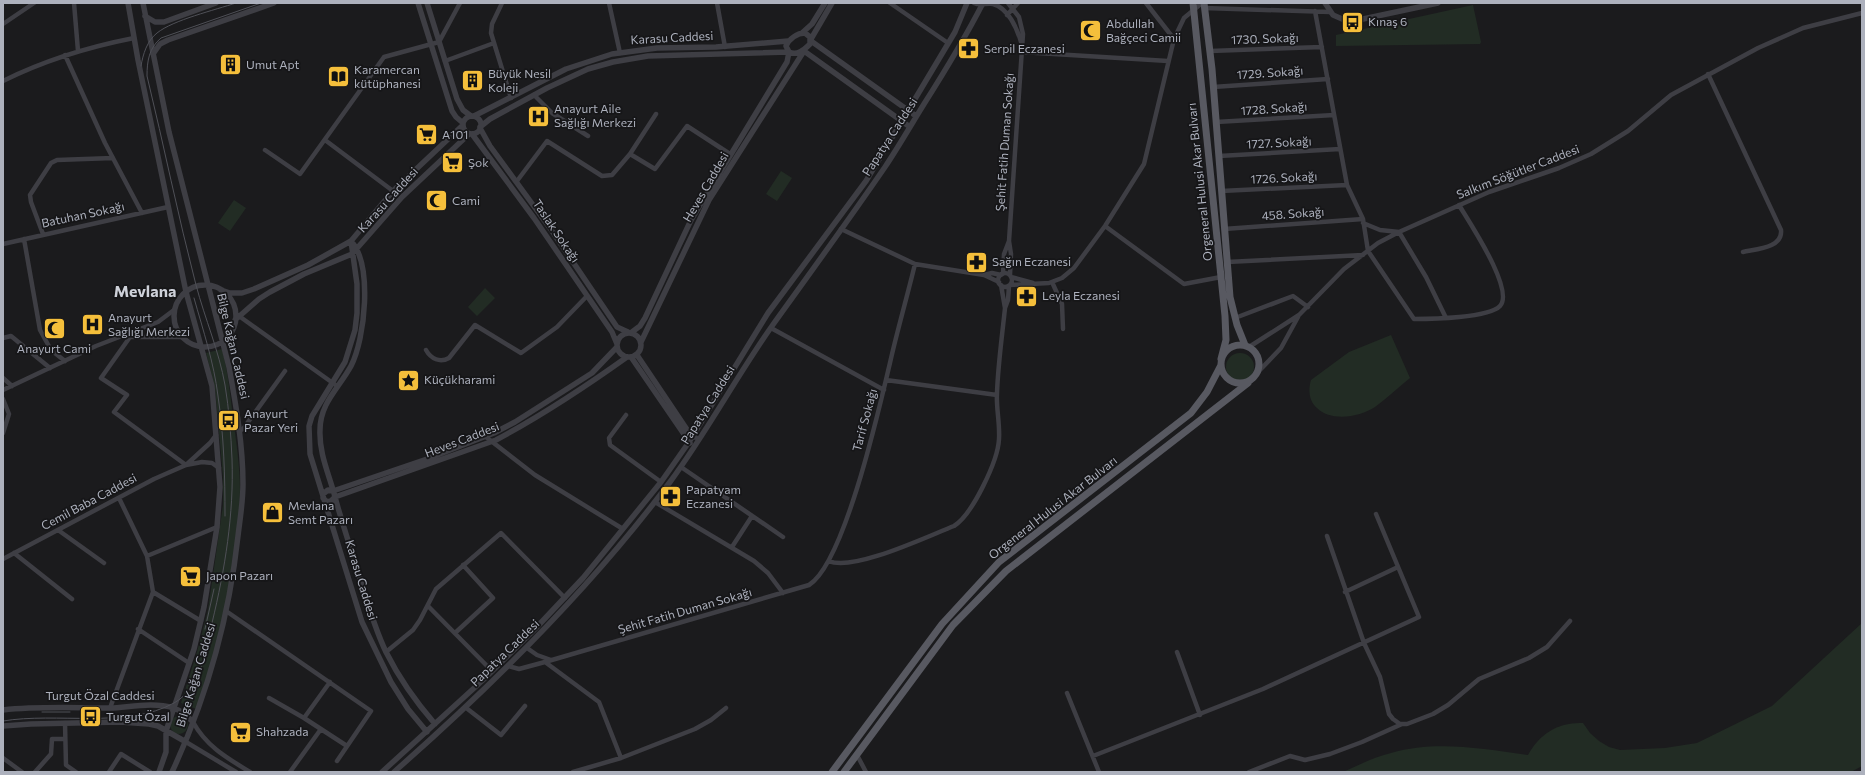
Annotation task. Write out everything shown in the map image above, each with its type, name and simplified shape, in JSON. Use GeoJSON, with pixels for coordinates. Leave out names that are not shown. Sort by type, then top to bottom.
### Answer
{"type":"FeatureCollection","features":[{"type":"Feature","properties":{"kind":"main road","name":"Orgeneral Hulusi Akar Bulvarı"},"geometry":{"type":"LineString","coordinates":[[1204,5],[1210,51],[1230,297],[1235,318],[1247,346]]}},
{"type":"Feature","properties":{"kind":"main road","name":"Orgeneral Hulusi Akar Bulvarı"},"geometry":{"type":"LineString","coordinates":[[832,772],[942,624],[999,562],[1191,412],[1207,392],[1221,362],[1226,340],[1194,6]]}},
{"type":"Feature","properties":{"kind":"main road"},"geometry":{"type":"LineString","coordinates":[[1247,346],[1256,352],[1259,358],[1259,371],[1253,380],[1242,384],[1232,382],[1224,375],[1221,362],[1231,347],[1247,346]]}},
{"type":"Feature","properties":{"kind":"main road","name":"Orgeneral Hulusi Akar Bulvarı"},"geometry":{"type":"LineString","coordinates":[[844,772],[953,625],[1006,571],[1248,382]]}},
{"type":"Feature","properties":{"kind":"street"},"geometry":{"type":"LineString","coordinates":[[3,24],[34,3]]}},
{"type":"Feature","properties":{"kind":"street"},"geometry":{"type":"LineString","coordinates":[[74,3],[78,51]]}},
{"type":"Feature","properties":{"kind":"street","name":"Bilge Kağan Caddesi"},"geometry":{"type":"LineString","coordinates":[[128,3],[186,292],[212,386],[219,468],[217,527],[201,621],[190,663],[166,731],[166,752],[160,772]]}},
{"type":"Feature","properties":{"kind":"street","name":"Bilge Kağan Caddesi"},"geometry":{"type":"LineString","coordinates":[[143,3],[171,139],[222,342],[234,397],[242,470],[242,498],[234,570],[226,611],[208,679],[186,742],[172,772]]}},
{"type":"Feature","properties":{"kind":"street"},"geometry":{"type":"LineString","coordinates":[[145,16],[155,22],[164,22],[216,3]]}},
{"type":"Feature","properties":{"kind":"street"},"geometry":{"type":"LineString","coordinates":[[154,54],[160,44],[168,40],[274,3]]}},
{"type":"Feature","properties":{"kind":"street"},"geometry":{"type":"LineString","coordinates":[[418,3],[452,111],[463,124],[465,131],[471,134],[480,128],[480,122],[460,105],[428,3]]}},
{"type":"Feature","properties":{"kind":"street"},"geometry":{"type":"LineString","coordinates":[[265,150],[300,174],[384,57],[439,42],[460,3]]}},
{"type":"Feature","properties":{"kind":"street"},"geometry":{"type":"LineString","coordinates":[[502,3],[492,24],[494,43],[511,98]]}},
{"type":"Feature","properties":{"kind":"street"},"geometry":{"type":"LineString","coordinates":[[609,3],[620,53]]}},
{"type":"Feature","properties":{"kind":"street"},"geometry":{"type":"LineString","coordinates":[[717,3],[725,46]]}},
{"type":"Feature","properties":{"kind":"street"},"geometry":{"type":"LineString","coordinates":[[825,3],[812,24],[788,41],[786,48],[789,52],[793,54],[804,50],[832,3]]}},
{"type":"Feature","properties":{"kind":"street"},"geometry":{"type":"LineString","coordinates":[[890,3],[948,43]]}},
{"type":"Feature","properties":{"kind":"street","name":"Papatya Caddesi"},"geometry":{"type":"LineString","coordinates":[[382,772],[522,643],[565,598],[661,482],[690,440],[768,313],[799,268],[854,198],[902,121],[962,19],[967,3]]}},
{"type":"Feature","properties":{"kind":"street","name":"Şehit Fatih Duman Sokağı"},"geometry":{"type":"LineString","coordinates":[[974,3],[996,5],[1008,15],[1017,30],[1022,44]]}},
{"type":"Feature","properties":{"kind":"street","name":"Şehit Fatih Duman Sokağı"},"geometry":{"type":"LineString","coordinates":[[1005,308],[1008,300],[1011,276],[1011,254],[1009,241],[1022,44],[1022,25],[1014,9],[1008,3]]}},
{"type":"Feature","properties":{"kind":"street"},"geometry":{"type":"LineString","coordinates":[[1008,15],[1018,3]]}},
{"type":"Feature","properties":{"kind":"street"},"geometry":{"type":"LineString","coordinates":[[1146,3],[1174,39]]}},
{"type":"Feature","properties":{"kind":"street"},"geometry":{"type":"LineString","coordinates":[[1325,3],[1330,12],[1340,20],[1353,22],[1438,3]]}},
{"type":"Feature","properties":{"kind":"street","name":"Papatya Caddesi"},"geometry":{"type":"LineString","coordinates":[[394,772],[527,648],[575,597],[655,502],[697,445],[738,376],[770,328],[883,170],[968,34],[983,4]]}},
{"type":"Feature","properties":{"kind":"street"},"geometry":{"type":"LineString","coordinates":[[984,275],[1005,287],[1010,285],[1052,282],[1062,278],[1074,268],[1105,226],[1144,164],[1174,39],[1184,18],[1194,6],[1204,5],[1330,12]]}},
{"type":"Feature","properties":{"kind":"street"},"geometry":{"type":"LineString","coordinates":[[1315,11],[1347,185],[1363,221],[1368,251],[1414,319],[1446,318],[1484,313],[1499,308],[1504,298],[1503,287],[1493,264],[1459,205]]}},
{"type":"Feature","properties":{"kind":"street","name":"Salkım Söğütler Caddesi"},"geometry":{"type":"LineString","coordinates":[[1247,346],[1299,315],[1344,269],[1378,243],[1399,232],[1489,192],[1559,168],[1591,154],[1628,131],[1671,95],[1758,48],[1803,28],[1862,13]]}},
{"type":"Feature","properties":{"kind":"street"},"geometry":{"type":"LineString","coordinates":[[802,32],[916,116]]}},
{"type":"Feature","properties":{"kind":"street"},"geometry":{"type":"LineString","coordinates":[[3,80],[65,55],[134,38]]}},
{"type":"Feature","properties":{"kind":"street","name":"Karasu Caddesi"},"geometry":{"type":"LineString","coordinates":[[472,116],[572,67],[620,53],[677,47],[725,46],[788,41]]}},
{"type":"Feature","properties":{"kind":"street"},"geometry":{"type":"LineString","coordinates":[[445,61],[494,43]]}},
{"type":"Feature","properties":{"kind":"street","name":"1730. Sokağı"},"geometry":{"type":"LineString","coordinates":[[1210,51],[1322,46]]}},
{"type":"Feature","properties":{"kind":"street"},"geometry":{"type":"LineString","coordinates":[[804,50],[910,127]]}},
{"type":"Feature","properties":{"kind":"street","name":"Heves Caddesi"},"geometry":{"type":"LineString","coordinates":[[641,342],[710,200],[804,50]]}},
{"type":"Feature","properties":{"kind":"street","name":"Karasu Caddesi"},"geometry":{"type":"LineString","coordinates":[[480,128],[490,119],[534,95],[588,69],[624,59],[648,56],[789,52]]}},
{"type":"Feature","properties":{"kind":"street","name":"Heves Caddesi"},"geometry":{"type":"LineString","coordinates":[[630,332],[640,326],[645,318],[691,220],[787,62],[789,52]]}},
{"type":"Feature","properties":{"kind":"street"},"geometry":{"type":"LineString","coordinates":[[1021,52],[1168,61]]}},
{"type":"Feature","properties":{"kind":"street"},"geometry":{"type":"LineString","coordinates":[[65,55],[113,158],[142,213]]}},
{"type":"Feature","properties":{"kind":"street"},"geometry":{"type":"LineString","coordinates":[[1708,74],[1781,230],[1780,238],[1775,244],[1743,252]]}},
{"type":"Feature","properties":{"kind":"street","name":"1729. Sokağı"},"geometry":{"type":"LineString","coordinates":[[1213,87],[1328,79]]}},
{"type":"Feature","properties":{"kind":"street"},"geometry":{"type":"LineString","coordinates":[[534,95],[552,113],[588,136]]}},
{"type":"Feature","properties":{"kind":"street"},"geometry":{"type":"LineString","coordinates":[[516,181],[547,141],[602,176],[608,176],[615,173],[630,154],[656,114]]}},
{"type":"Feature","properties":{"kind":"street","name":"1728. Sokağı"},"geometry":{"type":"LineString","coordinates":[[1216,122],[1334,115]]}},
{"type":"Feature","properties":{"kind":"street"},"geometry":{"type":"LineString","coordinates":[[463,124],[466,118],[472,116]]}},
{"type":"Feature","properties":{"kind":"street","name":"Karasu Caddesi"},"geometry":{"type":"LineString","coordinates":[[427,732],[408,709],[391,682],[362,622],[310,454],[309,426],[315,409],[345,362],[355,330],[357,301],[355,268],[351,241],[393,191],[463,124]]}},
{"type":"Feature","properties":{"kind":"street"},"geometry":{"type":"LineString","coordinates":[[630,154],[655,169],[687,126],[730,154]]}},
{"type":"Feature","properties":{"kind":"street","name":"Taslak Sokağı"},"geometry":{"type":"LineString","coordinates":[[480,128],[490,146],[617,327],[630,332]]}},
{"type":"Feature","properties":{"kind":"street","name":"Karasu Caddesi"},"geometry":{"type":"LineString","coordinates":[[358,249],[402,196],[471,134]]}},
{"type":"Feature","properties":{"kind":"street","name":"Taslak Sokağı"},"geometry":{"type":"LineString","coordinates":[[471,134],[534,218],[612,332],[617,345]]}},
{"type":"Feature","properties":{"kind":"street"},"geometry":{"type":"LineString","coordinates":[[324,140],[393,191]]}},
{"type":"Feature","properties":{"kind":"street","name":"1727. Sokağı"},"geometry":{"type":"LineString","coordinates":[[1219,156],[1340,149]]}},
{"type":"Feature","properties":{"kind":"street"},"geometry":{"type":"LineString","coordinates":[[43,234],[30,196],[51,163],[57,160],[113,158]]}},
{"type":"Feature","properties":{"kind":"street","name":"1726. Sokağı"},"geometry":{"type":"LineString","coordinates":[[1221,191],[1347,185]]}},
{"type":"Feature","properties":{"kind":"street","name":"Batuhan Sokağı"},"geometry":{"type":"LineString","coordinates":[[3,244],[24,238],[168,207]]}},
{"type":"Feature","properties":{"kind":"street"},"geometry":{"type":"LineString","coordinates":[[1363,221],[1380,230],[1399,232],[1426,277],[1446,318]]}},
{"type":"Feature","properties":{"kind":"street","name":"458. Sokağı"},"geometry":{"type":"LineString","coordinates":[[1224,229],[1363,221]]}},
{"type":"Feature","properties":{"kind":"street"},"geometry":{"type":"LineString","coordinates":[[1105,226],[1184,284],[1221,277]]}},
{"type":"Feature","properties":{"kind":"street"},"geometry":{"type":"LineString","coordinates":[[841,229],[916,264],[984,275],[1002,274],[1033,283]]}},
{"type":"Feature","properties":{"kind":"street"},"geometry":{"type":"LineString","coordinates":[[24,238],[40,330],[51,350],[65,361]]}},
{"type":"Feature","properties":{"kind":"street"},"geometry":{"type":"LineString","coordinates":[[351,241],[308,265],[242,293],[230,293],[208,286],[192,288],[178,301],[174,310],[175,324],[181,337],[188,343],[201,347],[208,347],[222,342],[232,332],[237,318],[259,299],[287,283],[352,254],[358,249]]}},
{"type":"Feature","properties":{"kind":"street","name":"Karasu Caddesi"},"geometry":{"type":"LineString","coordinates":[[351,241],[358,249],[364,301],[362,332],[355,358],[321,413],[320,421],[323,456],[369,609],[386,652],[412,695],[435,724]]}},
{"type":"Feature","properties":{"kind":"street","name":"Şehit Fatih Duman Sokağı"},"geometry":{"type":"LineString","coordinates":[[1000,283],[1004,254],[1009,241]]}},
{"type":"Feature","properties":{"kind":"street"},"geometry":{"type":"LineString","coordinates":[[1227,262],[1363,255]]}},
{"type":"Feature","properties":{"kind":"street","name":"Tarif Sokağı"},"geometry":{"type":"LineString","coordinates":[[820,575],[829,561],[841,533],[870,445],[916,264]]}},
{"type":"Feature","properties":{"kind":"street"},"geometry":{"type":"LineString","coordinates":[[1052,282],[1062,304],[1063,329]]}},
{"type":"Feature","properties":{"kind":"street"},"geometry":{"type":"LineString","coordinates":[[829,561],[840,564],[876,557],[954,526],[962,521],[967,514],[989,472],[999,441],[1000,421],[997,395],[1005,308],[1000,283]]}},
{"type":"Feature","properties":{"kind":"street"},"geometry":{"type":"LineString","coordinates":[[221,290],[228,296],[233,304],[237,318],[337,386]]}},
{"type":"Feature","properties":{"kind":"street"},"geometry":{"type":"LineString","coordinates":[[426,350],[437,360],[449,358],[475,324],[521,353],[557,326],[587,296]]}},
{"type":"Feature","properties":{"kind":"street"},"geometry":{"type":"LineString","coordinates":[[1235,318],[1293,296],[1308,307]]}},
{"type":"Feature","properties":{"kind":"street"},"geometry":{"type":"LineString","coordinates":[[3,390],[96,346],[158,322],[174,310]]}},
{"type":"Feature","properties":{"kind":"street","name":"Salkım Söğütler Caddesi"},"geometry":{"type":"LineString","coordinates":[[1259,371],[1281,348],[1299,315]]}},
{"type":"Feature","properties":{"kind":"street"},"geometry":{"type":"LineString","coordinates":[[770,328],[884,390]]}},
{"type":"Feature","properties":{"kind":"street"},"geometry":{"type":"LineString","coordinates":[[632,356],[641,349],[641,342],[638,336],[630,332],[619,337],[617,345],[620,353],[632,356],[690,440],[697,439],[697,445]]}},
{"type":"Feature","properties":{"kind":"street"},"geometry":{"type":"LineString","coordinates":[[3,338],[11,336],[50,368]]}},
{"type":"Feature","properties":{"kind":"street"},"geometry":{"type":"LineString","coordinates":[[122,337],[181,337]]}},
{"type":"Feature","properties":{"kind":"street"},"geometry":{"type":"LineString","coordinates":[[130,337],[101,378],[127,395],[114,412],[186,465]]}},
{"type":"Feature","properties":{"kind":"street","name":"Heves Caddesi"},"geometry":{"type":"LineString","coordinates":[[334,494],[352,485],[486,437],[515,422],[592,373],[617,345]]}},
{"type":"Feature","properties":{"kind":"street","name":"Heves Caddesi"},"geometry":{"type":"LineString","coordinates":[[334,494],[492,442],[518,428],[632,356]]}},
{"type":"Feature","properties":{"kind":"street"},"geometry":{"type":"LineString","coordinates":[[238,431],[243,429],[285,371]]}},
{"type":"Feature","properties":{"kind":"street"},"geometry":{"type":"LineString","coordinates":[[3,378],[12,386]]}},
{"type":"Feature","properties":{"kind":"street"},"geometry":{"type":"LineString","coordinates":[[886,380],[997,395]]}},
{"type":"Feature","properties":{"kind":"street"},"geometry":{"type":"LineString","coordinates":[[3,398],[10,414],[3,433]]}},
{"type":"Feature","properties":{"kind":"street"},"geometry":{"type":"LineString","coordinates":[[626,415],[609,438],[610,445],[661,482]]}},
{"type":"Feature","properties":{"kind":"street","name":"Cemil Baba Caddesi"},"geometry":{"type":"LineString","coordinates":[[186,465],[210,443],[216,435]]}},
{"type":"Feature","properties":{"kind":"street"},"geometry":{"type":"LineString","coordinates":[[486,437],[535,475],[623,528]]}},
{"type":"Feature","properties":{"kind":"street","name":"Cemil Baba Caddesi"},"geometry":{"type":"LineString","coordinates":[[3,559],[119,498],[186,465],[202,462],[212,463],[219,468]]}},
{"type":"Feature","properties":{"kind":"street"},"geometry":{"type":"LineString","coordinates":[[681,468],[783,537]]}},
{"type":"Feature","properties":{"kind":"street"},"geometry":{"type":"LineString","coordinates":[[326,491],[334,494],[329,502],[323,498],[326,491]]}},
{"type":"Feature","properties":{"kind":"street"},"geometry":{"type":"LineString","coordinates":[[110,708],[138,629],[153,592],[147,556],[119,498]]}},
{"type":"Feature","properties":{"kind":"street"},"geometry":{"type":"LineString","coordinates":[[655,502],[762,566],[783,593]]}},
{"type":"Feature","properties":{"kind":"street"},"geometry":{"type":"LineString","coordinates":[[1093,756],[1263,690],[1419,617],[1376,514]]}},
{"type":"Feature","properties":{"kind":"street"},"geometry":{"type":"LineString","coordinates":[[732,547],[752,516]]}},
{"type":"Feature","properties":{"kind":"street"},"geometry":{"type":"LineString","coordinates":[[147,556],[217,527]]}},
{"type":"Feature","properties":{"kind":"street"},"geometry":{"type":"LineString","coordinates":[[58,530],[104,563]]}},
{"type":"Feature","properties":{"kind":"street"},"geometry":{"type":"LineString","coordinates":[[386,652],[413,630],[428,606],[436,589],[501,533],[565,598]]}},
{"type":"Feature","properties":{"kind":"street"},"geometry":{"type":"LineString","coordinates":[[1326,536],[1364,643],[1378,673],[1389,714],[1396,722],[1402,724]]}},
{"type":"Feature","properties":{"kind":"street"},"geometry":{"type":"LineString","coordinates":[[14,553],[72,599]]}},
{"type":"Feature","properties":{"kind":"street"},"geometry":{"type":"LineString","coordinates":[[455,633],[493,598],[463,565]]}},
{"type":"Feature","properties":{"kind":"street"},"geometry":{"type":"LineString","coordinates":[[1345,592],[1398,567]]}},
{"type":"Feature","properties":{"kind":"street","name":"Şehit Fatih Duman Sokağı"},"geometry":{"type":"LineString","coordinates":[[508,666],[519,669],[553,660],[783,593],[809,585],[820,575]]}},
{"type":"Feature","properties":{"kind":"street"},"geometry":{"type":"LineString","coordinates":[[153,592],[201,621]]}},
{"type":"Feature","properties":{"kind":"street"},"geometry":{"type":"LineString","coordinates":[[428,606],[492,672]]}},
{"type":"Feature","properties":{"kind":"street"},"geometry":{"type":"LineString","coordinates":[[226,611],[371,710],[337,761]]}},
{"type":"Feature","properties":{"kind":"street"},"geometry":{"type":"LineString","coordinates":[[1249,772],[1290,756],[1305,760],[1330,754],[1362,742],[1402,724],[1416,721],[1433,714],[1448,705],[1483,677],[1529,658],[1547,647],[1570,621]]}},
{"type":"Feature","properties":{"kind":"street"},"geometry":{"type":"LineString","coordinates":[[138,629],[190,663]]}},
{"type":"Feature","properties":{"kind":"street"},"geometry":{"type":"LineString","coordinates":[[522,643],[540,657],[553,660]]}},
{"type":"Feature","properties":{"kind":"street"},"geometry":{"type":"LineString","coordinates":[[1177,652],[1200,715]]}},
{"type":"Feature","properties":{"kind":"street"},"geometry":{"type":"LineString","coordinates":[[504,660],[508,666]]}},
{"type":"Feature","properties":{"kind":"street"},"geometry":{"type":"LineString","coordinates":[[545,662],[599,702],[621,758]]}},
{"type":"Feature","properties":{"kind":"street"},"geometry":{"type":"LineString","coordinates":[[304,718],[330,682]]}},
{"type":"Feature","properties":{"kind":"street"},"geometry":{"type":"LineString","coordinates":[[1067,693],[1099,772]]}},
{"type":"Feature","properties":{"kind":"street"},"geometry":{"type":"LineString","coordinates":[[269,698],[304,718],[347,746]]}},
{"type":"Feature","properties":{"kind":"street","name":"Turgut Özal Caddesi"},"geometry":{"type":"LineString","coordinates":[[3,710],[30,707],[110,708],[150,704],[174,708],[184,713],[193,722]]}},
{"type":"Feature","properties":{"kind":"street"},"geometry":{"type":"LineString","coordinates":[[465,707],[502,735],[525,706]]}},
{"type":"Feature","properties":{"kind":"street"},"geometry":{"type":"LineString","coordinates":[[573,772],[621,758],[695,729],[711,720],[726,708]]}},
{"type":"Feature","properties":{"kind":"street"},"geometry":{"type":"LineString","coordinates":[[3,726],[120,722],[149,724],[186,742],[236,772]]}},
{"type":"Feature","properties":{"kind":"street"},"geometry":{"type":"LineString","coordinates":[[193,722],[199,733],[215,751],[250,772]]}},
{"type":"Feature","properties":{"kind":"street"},"geometry":{"type":"LineString","coordinates":[[65,723],[66,765],[76,772]]}},
{"type":"Feature","properties":{"kind":"street"},"geometry":{"type":"LineString","coordinates":[[290,772],[321,729]]}},
{"type":"Feature","properties":{"kind":"street"},"geometry":{"type":"LineString","coordinates":[[35,772],[51,754],[52,739],[65,738]]}},
{"type":"Feature","properties":{"kind":"street"},"geometry":{"type":"LineString","coordinates":[[109,772],[121,754],[150,772]]}},
{"type":"Feature","properties":{"kind":"street"},"geometry":{"type":"LineString","coordinates":[[857,755],[866,772]]}},
{"type":"Feature","properties":{"kind":"street"},"geometry":{"type":"LineString","coordinates":[[3,758],[22,772]]}},
{"type":"Feature","properties":{"kind":"shaded area"},"geometry":{"type":"Polygon","coordinates":[[[1473,5],[1481,42],[1480,44],[1336,46],[1336,35],[1473,5]]]}},
{"type":"Feature","properties":{"kind":"shaded area"},"geometry":{"type":"Polygon","coordinates":[[[781,171],[792,178],[777,201],[766,194],[781,171]]]}},
{"type":"Feature","properties":{"kind":"shaded area"},"geometry":{"type":"Polygon","coordinates":[[[234,200],[246,208],[230,231],[218,223],[234,200]]]}},
{"type":"Feature","properties":{"kind":"shaded area"},"geometry":{"type":"Polygon","coordinates":[[[485,288],[495,298],[477,316],[468,307],[485,288]]]}},
{"type":"Feature","properties":{"kind":"shaded area"},"geometry":{"type":"Polygon","coordinates":[[[1391,335],[1410,378],[1375,407],[1362,413],[1346,416],[1330,415],[1314,405],[1310,395],[1311,380],[1349,352],[1391,335]]]}},
{"type":"Feature","properties":{"kind":"shaded area"},"geometry":{"type":"Polygon","coordinates":[[[222,349],[229,383],[239,463],[239,518],[232,574],[199,710],[181,703],[208,610],[223,505],[223,476],[215,388],[206,353],[222,349]]]}},
{"type":"Feature","properties":{"kind":"shaded area"},"geometry":{"type":"Polygon","coordinates":[[[1240,353],[1250,357],[1254,367],[1250,377],[1240,381],[1230,377],[1226,367],[1230,357],[1240,353]]]}},
{"type":"Feature","properties":{"kind":"shaded area"},"geometry":{"type":"Polygon","coordinates":[[[1862,623],[1862,766],[1851,772],[1343,772],[1385,755],[1408,749],[1425,747],[1460,747],[1528,755],[1538,741],[1551,730],[1566,724],[1574,723],[1583,723],[1590,733],[1599,741],[1609,747],[1620,750],[1665,748],[1697,743],[1772,706],[1862,623]]]}},
{"type":"Feature","properties":{"kind":"shaded area"},"geometry":{"type":"Polygon","coordinates":[[[179,716],[185,719],[188,725],[185,731],[179,734],[173,731],[170,725],[173,719],[179,716]]]}},
{"type":"Feature","properties":{"kind":"tram line"},"geometry":{"type":"LineString","coordinates":[[141,66],[144,52],[148,44],[154,36],[164,28],[206,12],[236,3]]}},
{"type":"Feature","properties":{"kind":"tram line"},"geometry":{"type":"LineString","coordinates":[[3,721],[45,718],[113,718],[135,716],[155,711],[174,703],[183,696],[190,688],[201,668],[217,603],[228,541],[232,500],[230,422],[222,372],[216,347],[189,259],[147,76],[151,50],[161,38],[261,3]]}},
{"type":"Feature","properties":{"kind":"tram line"},"geometry":{"type":"LineString","coordinates":[[194,298],[211,359],[218,396],[224,456],[225,516]]}},
{"type":"Feature","properties":{"kind":"tram line"},"geometry":{"type":"LineString","coordinates":[[205,629],[214,589]]}},
{"type":"Feature","properties":{"kind":"tram line"},"geometry":{"type":"LineString","coordinates":[[42,712],[70,712]]}},
{"type":"Feature","properties":{"kind":"place","name":"Kınaş 6"},"geometry":{"type":"Point","coordinates":[1353,22]}},
{"type":"Feature","properties":{"kind":"place","name":"Abdullah Bağçeci Camii"},"geometry":{"type":"Point","coordinates":[1091,31]}},
{"type":"Feature","properties":{"kind":"place","name":"Serpil Eczanesi"},"geometry":{"type":"Point","coordinates":[969,49]}},
{"type":"Feature","properties":{"kind":"place","name":"Umut Apt"},"geometry":{"type":"Point","coordinates":[231,65]}},
{"type":"Feature","properties":{"kind":"place","name":"Karamercan kütüphanesi"},"geometry":{"type":"Point","coordinates":[339,77]}},
{"type":"Feature","properties":{"kind":"place","name":"Büyük Nesil Koleji"},"geometry":{"type":"Point","coordinates":[473,81]}},
{"type":"Feature","properties":{"kind":"place","name":"Anayurt Aile Sağlığı Merkezi"},"geometry":{"type":"Point","coordinates":[539,116]}},
{"type":"Feature","properties":{"kind":"place","name":"A101"},"geometry":{"type":"Point","coordinates":[427,135]}},
{"type":"Feature","properties":{"kind":"place","name":"Şok"},"geometry":{"type":"Point","coordinates":[452,163]}},
{"type":"Feature","properties":{"kind":"place","name":"Cami"},"geometry":{"type":"Point","coordinates":[437,201]}},
{"type":"Feature","properties":{"kind":"place","name":"Sağın Eczanesi"},"geometry":{"type":"Point","coordinates":[977,262]}},
{"type":"Feature","properties":{"kind":"place","name":"Leyla Eczanesi"},"geometry":{"type":"Point","coordinates":[1026,296]}},
{"type":"Feature","properties":{"kind":"place","name":"Anayurt Sağlığı Merkezi"},"geometry":{"type":"Point","coordinates":[92,325]}},
{"type":"Feature","properties":{"kind":"place","name":"Anayurt Cami"},"geometry":{"type":"Point","coordinates":[54,328]}},
{"type":"Feature","properties":{"kind":"place","name":"Küçükharami"},"geometry":{"type":"Point","coordinates":[409,380]}},
{"type":"Feature","properties":{"kind":"place","name":"Anayurt Pazar Yeri"},"geometry":{"type":"Point","coordinates":[228,421]}},
{"type":"Feature","properties":{"kind":"place","name":"Papatyam Eczanesi"},"geometry":{"type":"Point","coordinates":[671,497]}},
{"type":"Feature","properties":{"kind":"place","name":"Mevlana Semt Pazarı"},"geometry":{"type":"Point","coordinates":[272,513]}},
{"type":"Feature","properties":{"kind":"place","name":"Japon Pazarı"},"geometry":{"type":"Point","coordinates":[191,576]}},
{"type":"Feature","properties":{"kind":"place","name":"Turgut Özal"},"geometry":{"type":"Point","coordinates":[91,717]}},
{"type":"Feature","properties":{"kind":"place","name":"Shahzada"},"geometry":{"type":"Point","coordinates":[241,732]}},
{"type":"Feature","properties":{"kind":"district","name":"Mevlana"},"geometry":{"type":"Point","coordinates":[145,291]}}]}
